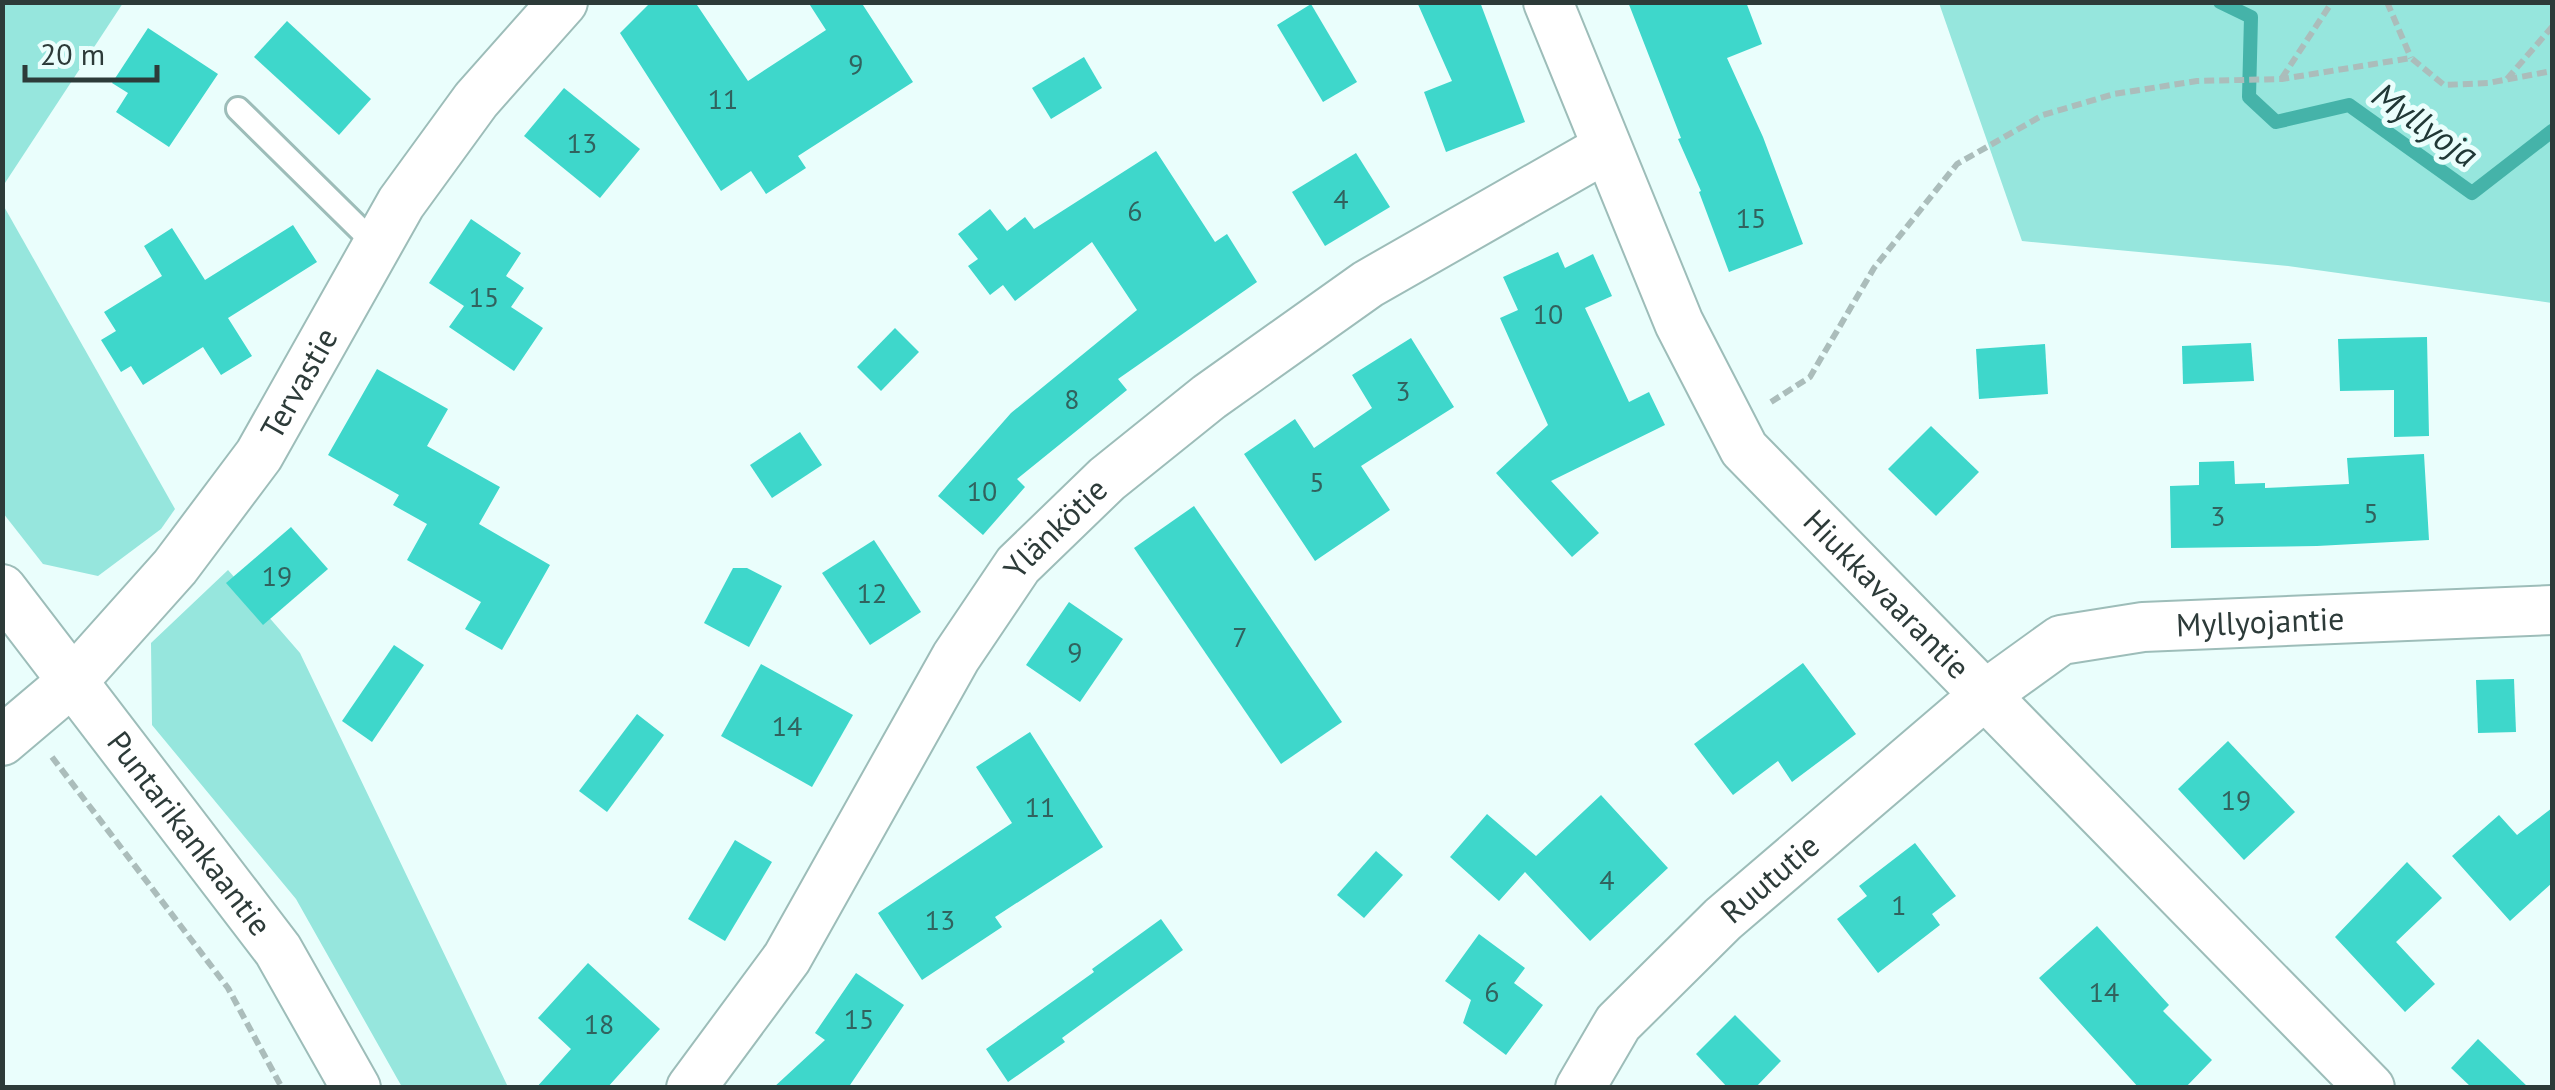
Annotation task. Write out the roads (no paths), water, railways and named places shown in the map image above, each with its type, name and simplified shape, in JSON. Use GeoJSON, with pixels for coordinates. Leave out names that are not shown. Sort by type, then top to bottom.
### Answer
{"type":"FeatureCollection","features":[{"type":"Feature","properties":{"kind":"street","name":"Tervastie"},"geometry":{"type":"LineString","coordinates":[[14,732],[74,680],[175,567],[259,455],[401,203],[476,100],[562,2]]}},
{"type":"Feature","properties":{"kind":"street","name":"Hiukkavaarantie"},"geometry":{"type":"LineString","coordinates":[[1548,2],[1678,323],[1744,449],[2370,1088]]}},
{"type":"Feature","properties":{"kind":"street","name":"Ylänkötie"},"geometry":{"type":"LineString","coordinates":[[691,1088],[787,958],[956,657],[1018,566],[1121,467],[1209,397],[1352,295],[1606,148]]}},
{"type":"Feature","properties":{"kind":"street","name":"Puntarikankaantie"},"geometry":{"type":"LineString","coordinates":[[2,589],[278,950],[356,1088]]}},
{"type":"Feature","properties":{"kind":"street","name":"Myllyojantie"},"geometry":{"type":"LineString","coordinates":[[1986,694],[2062,640],[2142,628],[2552,610]]}},
{"type":"Feature","properties":{"kind":"street","name":"Ruututie"},"geometry":{"type":"LineString","coordinates":[[1580,1088],[1618,1023],[1723,919],[1986,694]]}},
{"type":"Feature","properties":{"kind":"lane"},"geometry":{"type":"LineString","coordinates":[[238,109],[377,246]]}},
{"type":"Feature","properties":{"kind":"waterway","name":"Myllyoja"},"geometry":{"type":"LineString","coordinates":[[2220,2],[2251,17],[2249,97],[2276,122],[2349,105],[2472,193],[2552,131]]}}]}
